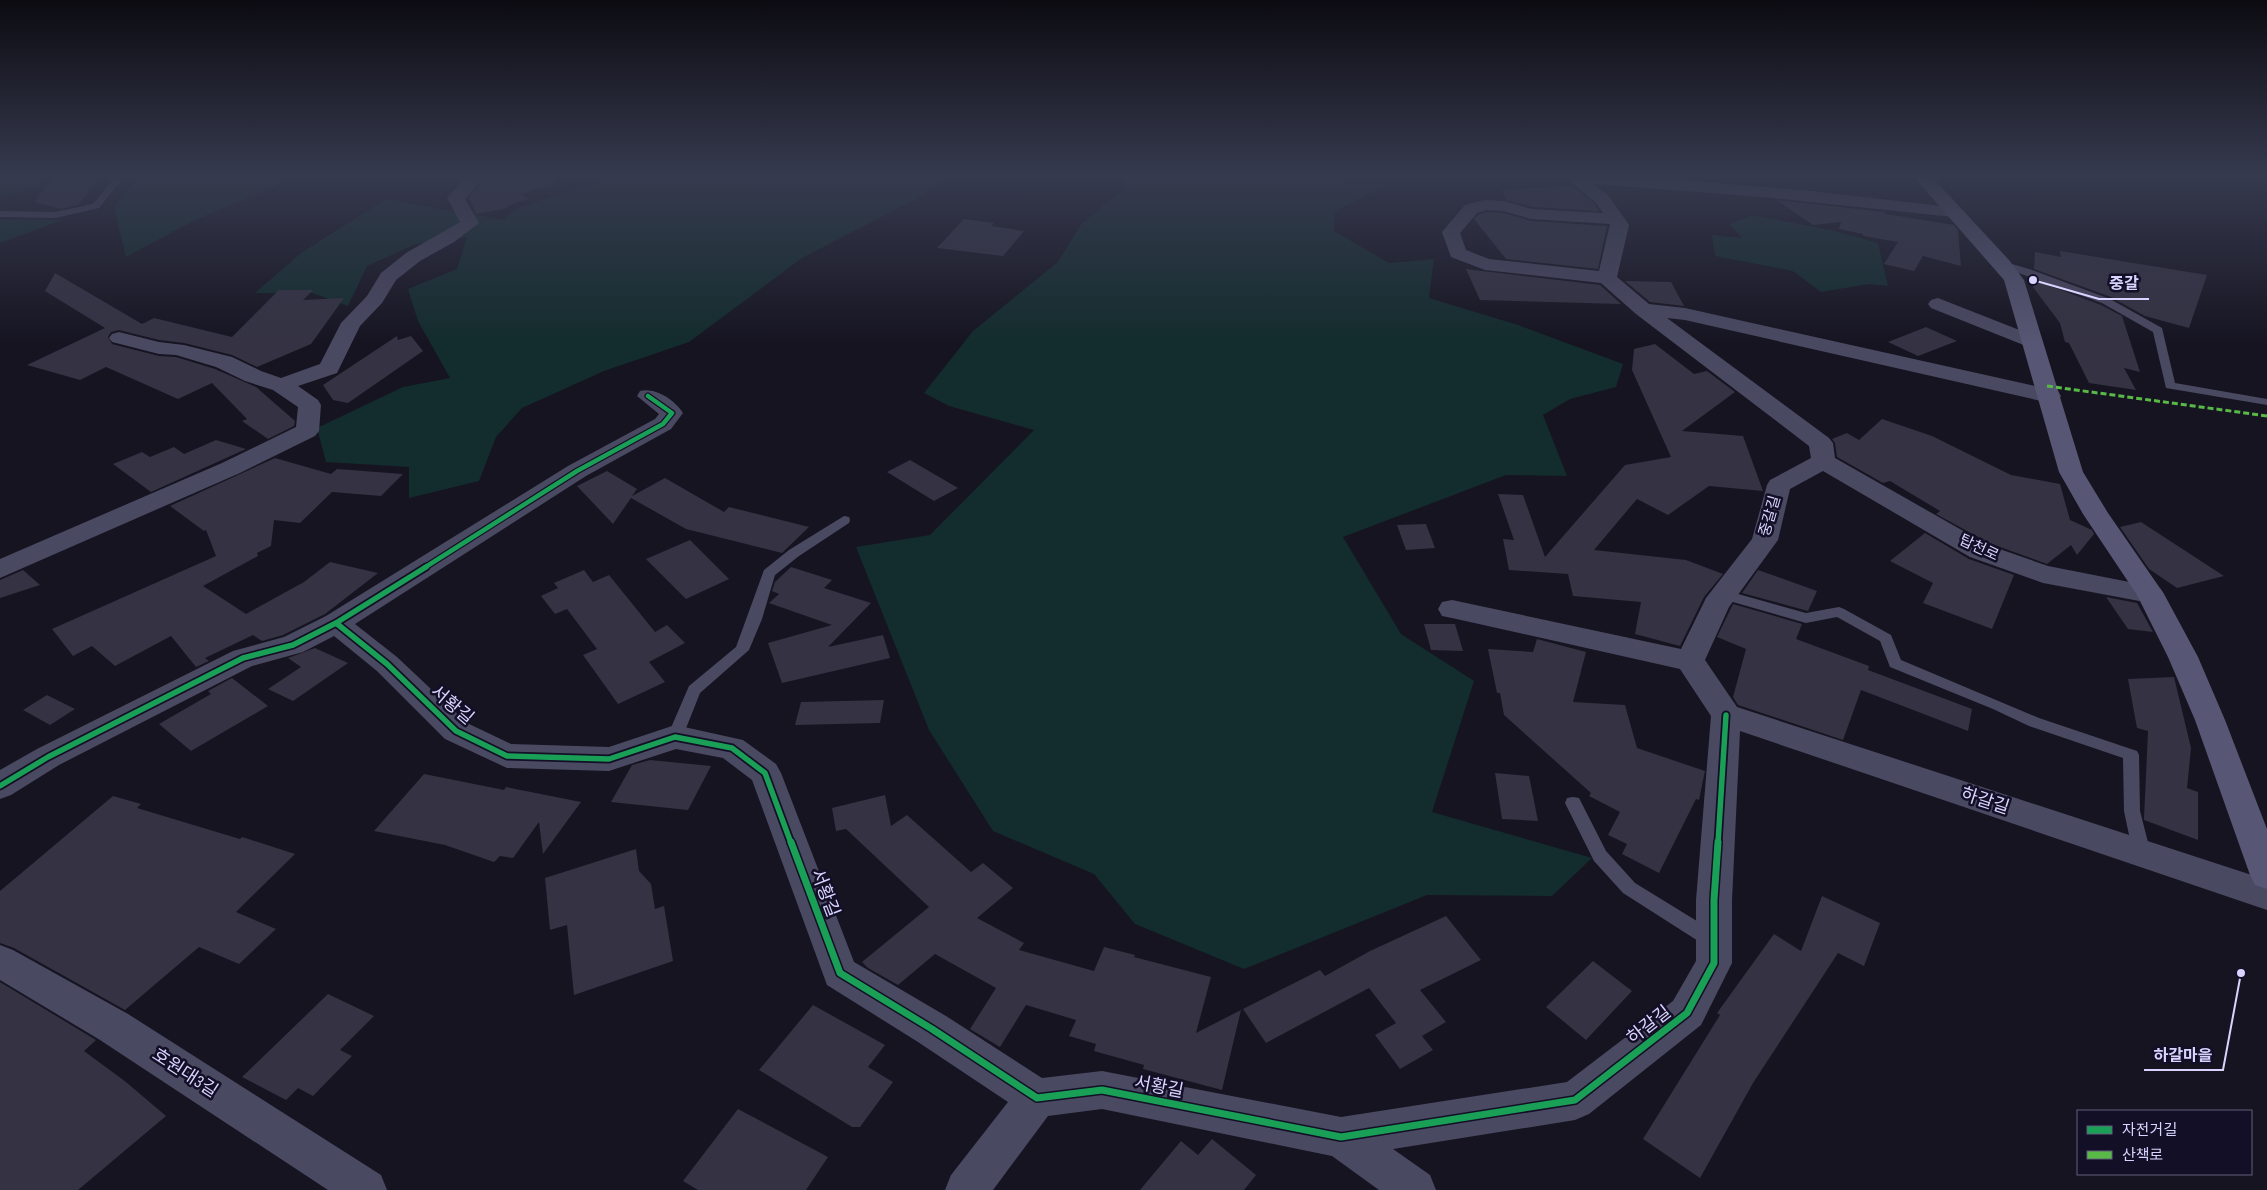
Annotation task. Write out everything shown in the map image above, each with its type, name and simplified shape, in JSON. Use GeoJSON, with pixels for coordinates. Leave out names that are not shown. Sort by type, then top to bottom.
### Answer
{"type":"FeatureCollection","features":[{"type":"Feature","properties":{"kind":"main road"},"geometry":{"type":"LineString","coordinates":[[1972,233],[2002,264],[2014,280],[2072,472],[2096,514],[2150,594],[2183,657],[2210,720],[2267,875]]}},
{"type":"Feature","properties":{"kind":"street"},"geometry":{"type":"LineString","coordinates":[[281,385],[329,368],[351,323],[375,299],[388,277],[413,257],[456,233]]}},
{"type":"Feature","properties":{"kind":"street"},"geometry":{"type":"LineString","coordinates":[[1451,233],[1458,252],[1485,264],[1606,278],[1643,310],[1821,443],[1823,461]]}},
{"type":"Feature","properties":{"kind":"street"},"geometry":{"type":"LineString","coordinates":[[1606,278],[1618,233]]}},
{"type":"Feature","properties":{"kind":"street"},"geometry":{"type":"LineString","coordinates":[[1938,304],[2033,342]]}},
{"type":"Feature","properties":{"kind":"street"},"geometry":{"type":"LineString","coordinates":[[1643,310],[1685,314],[2050,396]]}},
{"type":"Feature","properties":{"kind":"street"},"geometry":{"type":"LineString","coordinates":[[0,569],[231,468],[307,431],[310,404],[281,385],[253,376],[224,362],[184,351],[159,348],[119,338]]}},
{"type":"Feature","properties":{"kind":"street"},"geometry":{"type":"LineString","coordinates":[[0,786],[48,757],[243,658],[293,645],[336,623],[577,471],[663,424],[672,413],[648,396]]}},
{"type":"Feature","properties":{"kind":"street","name":"탑천로"},"geometry":{"type":"LineString","coordinates":[[1823,461],[1980,550],[2043,574],[2150,594]]}},
{"type":"Feature","properties":{"kind":"street","name":"중갈길"},"geometry":{"type":"LineString","coordinates":[[1690,661],[1716,604],[1765,540],[1779,485],[1823,461]]}},
{"type":"Feature","properties":{"kind":"street"},"geometry":{"type":"LineString","coordinates":[[1452,609],[1690,661],[1726,715]]}},
{"type":"Feature","properties":{"kind":"street","name":"서황길"},"geometry":{"type":"LineString","coordinates":[[336,623],[387,664],[456,731],[508,756],[609,759],[675,738],[732,748],[765,773],[840,973],[932,1029],[1037,1098],[1102,1090],[1341,1136]]}},
{"type":"Feature","properties":{"kind":"street","name":"하갈길"},"geometry":{"type":"LineString","coordinates":[[1341,1136],[1575,1100],[1687,1013],[1714,963],[1714,900],[1726,715],[2267,895]]}},
{"type":"Feature","properties":{"kind":"street","name":"호원대3길"},"geometry":{"type":"LineString","coordinates":[[0,961],[114,1027],[366,1190]]}},
{"type":"Feature","properties":{"kind":"street"},"geometry":{"type":"LineString","coordinates":[[966,1190],[1037,1098]]}},
{"type":"Feature","properties":{"kind":"street"},"geometry":{"type":"LineString","coordinates":[[1341,1136],[1415,1190]]}},
{"type":"Feature","properties":{"kind":"lane"},"geometry":{"type":"LineString","coordinates":[[2002,264],[2106,301],[2158,330],[2170,386],[2267,402]]}},
{"type":"Feature","properties":{"kind":"lane"},"geometry":{"type":"LineString","coordinates":[[675,738],[694,690],[742,650],[755,619],[769,573],[794,553],[844,520]]}},
{"type":"Feature","properties":{"kind":"lane"},"geometry":{"type":"LineString","coordinates":[[1724,595],[1806,618],[1839,612],[1886,638],[1895,663],[1998,705],[2034,722],[2131,755],[2132,811],[2142,854]]}},
{"type":"Feature","properties":{"kind":"lane"},"geometry":{"type":"LineString","coordinates":[[1573,803],[1600,856],[1629,888],[1714,942]]}},
{"type":"Feature","properties":{"kind":"green space"},"geometry":{"type":"Polygon","coordinates":[[[0,233],[28,233],[0,243],[0,233]]]}},
{"type":"Feature","properties":{"kind":"green space"},"geometry":{"type":"Polygon","coordinates":[[[120,233],[172,233],[126,257],[120,233]]]}},
{"type":"Feature","properties":{"kind":"green space"},"geometry":{"type":"Polygon","coordinates":[[[333,233],[851,233],[802,258],[689,342],[604,371],[522,408],[496,437],[479,481],[409,498],[409,467],[326,462],[317,428],[403,387],[450,378],[418,321],[408,289],[457,269],[467,237],[416,244],[367,266],[348,306],[312,293],[255,293],[301,253],[333,233]]]}},
{"type":"Feature","properties":{"kind":"green space"},"geometry":{"type":"Polygon","coordinates":[[[1076,233],[1337,233],[1389,263],[1434,259],[1429,298],[1518,325],[1623,364],[1616,387],[1570,399],[1543,415],[1567,476],[1506,475],[1343,537],[1401,634],[1474,681],[1432,812],[1592,858],[1552,896],[1427,895],[1244,969],[1135,924],[1094,874],[993,831],[929,730],[856,547],[930,535],[1034,430],[949,406],[924,393],[973,331],[1058,262],[1076,233]]]}},
{"type":"Feature","properties":{"kind":"green space"},"geometry":{"type":"Polygon","coordinates":[[[1737,233],[1839,233],[1878,243],[1888,286],[1869,284],[1821,292],[1793,271],[1715,256],[1712,235],[1742,238],[1737,233]]]}},
{"type":"Feature","properties":{"kind":"building"},"geometry":{"type":"Polygon","coordinates":[[[951,233],[1023,233],[1003,256],[937,248],[951,233]]]}},
{"type":"Feature","properties":{"kind":"building"},"geometry":{"type":"Polygon","coordinates":[[[1485,233],[1606,233],[1598,269],[1506,259],[1485,233]]]}},
{"type":"Feature","properties":{"kind":"building"},"geometry":{"type":"Polygon","coordinates":[[[1856,233],[1958,233],[1961,266],[1923,256],[1914,271],[1884,264],[1898,242],[1863,236],[1863,234],[1856,233]]]}},
{"type":"Feature","properties":{"kind":"building"},"geometry":{"type":"Polygon","coordinates":[[[2060,251],[2207,275],[2189,328],[2145,316],[2111,297],[2034,269],[2035,252],[2061,257],[2060,251]]]}},
{"type":"Feature","properties":{"kind":"building"},"geometry":{"type":"Polygon","coordinates":[[[1466,269],[1600,285],[1621,304],[1480,300],[1466,269]]]}},
{"type":"Feature","properties":{"kind":"building"},"geometry":{"type":"Polygon","coordinates":[[[55,273],[142,324],[154,318],[232,337],[279,290],[313,290],[303,300],[344,298],[311,344],[257,367],[232,355],[184,343],[159,340],[119,330],[111,332],[108,337],[112,344],[159,356],[176,357],[215,369],[256,387],[295,421],[294,426],[268,439],[242,421],[247,419],[212,383],[178,399],[106,367],[80,380],[27,365],[105,328],[45,291],[55,273]]]}},
{"type":"Feature","properties":{"kind":"building"},"geometry":{"type":"Polygon","coordinates":[[[2034,280],[2101,305],[2122,316],[2140,372],[2124,368],[2136,390],[2089,383],[2069,343],[2065,342],[2060,323],[2033,287],[2034,280]]]}},
{"type":"Feature","properties":{"kind":"building"},"geometry":{"type":"Polygon","coordinates":[[[1625,281],[1671,282],[1684,306],[1650,302],[1625,281]]]}},
{"type":"Feature","properties":{"kind":"building"},"geometry":{"type":"Polygon","coordinates":[[[1926,327],[1957,341],[1918,356],[1888,342],[1926,327]]]}},
{"type":"Feature","properties":{"kind":"building"},"geometry":{"type":"Polygon","coordinates":[[[397,336],[398,340],[411,336],[423,351],[348,403],[333,400],[323,385],[397,336]]]}},
{"type":"Feature","properties":{"kind":"building"},"geometry":{"type":"Polygon","coordinates":[[[1655,344],[1694,374],[1707,371],[1735,392],[1682,431],[1743,436],[1763,491],[1709,486],[1668,515],[1637,499],[1594,550],[1686,560],[1723,574],[1704,597],[1680,646],[1635,634],[1641,602],[1573,596],[1568,574],[1509,570],[1503,539],[1514,540],[1498,494],[1523,495],[1545,557],[1625,465],[1671,457],[1632,370],[1634,349],[1655,344]]]}},
{"type":"Feature","properties":{"kind":"building"},"geometry":{"type":"Polygon","coordinates":[[[1882,419],[1932,436],[2011,475],[2060,484],[2070,520],[2092,530],[2094,534],[2077,555],[2071,545],[2047,564],[1989,543],[1936,514],[1940,511],[1890,481],[1883,483],[1837,457],[1835,443],[1832,439],[1847,433],[1859,440],[1882,419]]]}},
{"type":"Feature","properties":{"kind":"building"},"geometry":{"type":"Polygon","coordinates":[[[216,440],[246,449],[151,492],[113,464],[142,452],[150,457],[174,447],[184,454],[216,440]]]}},
{"type":"Feature","properties":{"kind":"building"},"geometry":{"type":"Polygon","coordinates":[[[275,458],[331,474],[337,469],[403,474],[381,496],[332,492],[300,523],[274,520],[271,546],[257,553],[258,556],[203,586],[246,614],[304,582],[330,562],[378,573],[325,614],[283,635],[262,641],[253,635],[205,658],[209,661],[196,667],[171,636],[115,666],[92,646],[73,656],[52,629],[216,556],[206,530],[204,531],[170,506],[275,458]]]}},
{"type":"Feature","properties":{"kind":"building"},"geometry":{"type":"Polygon","coordinates":[[[910,460],[958,488],[934,501],[887,472],[910,460]]]}},
{"type":"Feature","properties":{"kind":"building"},"geometry":{"type":"Polygon","coordinates":[[[607,471],[637,489],[632,496],[665,478],[724,512],[729,507],[809,527],[782,553],[686,529],[631,498],[613,524],[577,486],[607,471]]]}},
{"type":"Feature","properties":{"kind":"building"},"geometry":{"type":"Polygon","coordinates":[[[2141,522],[2224,576],[2177,588],[2149,569],[2120,527],[2141,522]]]}},
{"type":"Feature","properties":{"kind":"building"},"geometry":{"type":"Polygon","coordinates":[[[1426,524],[1435,548],[1406,550],[1397,525],[1426,524]]]}},
{"type":"Feature","properties":{"kind":"building"},"geometry":{"type":"Polygon","coordinates":[[[1925,533],[1969,559],[2014,575],[1992,629],[1923,603],[1933,583],[1890,561],[1925,533]]]}},
{"type":"Feature","properties":{"kind":"building"},"geometry":{"type":"Polygon","coordinates":[[[690,540],[729,579],[686,599],[646,559],[690,540]]]}},
{"type":"Feature","properties":{"kind":"building"},"geometry":{"type":"Polygon","coordinates":[[[791,567],[832,580],[824,588],[871,603],[828,647],[883,635],[890,658],[782,683],[768,643],[832,625],[769,603],[779,594],[772,591],[775,582],[791,567]]]}},
{"type":"Feature","properties":{"kind":"building"},"geometry":{"type":"Polygon","coordinates":[[[23,570],[40,585],[0,598],[0,580],[23,570]]]}},
{"type":"Feature","properties":{"kind":"building"},"geometry":{"type":"Polygon","coordinates":[[[584,570],[593,582],[609,575],[655,632],[667,625],[685,643],[649,662],[665,682],[618,704],[583,655],[597,649],[567,609],[555,614],[541,596],[558,588],[554,583],[584,570]]]}},
{"type":"Feature","properties":{"kind":"building"},"geometry":{"type":"Polygon","coordinates":[[[1758,570],[1817,591],[1808,611],[1742,593],[1758,570]]]}},
{"type":"Feature","properties":{"kind":"building"},"geometry":{"type":"Polygon","coordinates":[[[2106,597],[2137,603],[2153,632],[2128,629],[2106,597]]]}},
{"type":"Feature","properties":{"kind":"building"},"geometry":{"type":"Polygon","coordinates":[[[1733,604],[1802,624],[1796,639],[1869,666],[1868,670],[1972,709],[1968,731],[1861,690],[1843,740],[1738,705],[1733,697],[1746,649],[1717,637],[1733,604]]]}},
{"type":"Feature","properties":{"kind":"building"},"geometry":{"type":"Polygon","coordinates":[[[1424,624],[1455,624],[1463,651],[1431,650],[1424,624]]]}},
{"type":"Feature","properties":{"kind":"building"},"geometry":{"type":"Polygon","coordinates":[[[1537,639],[1586,652],[1573,702],[1625,705],[1637,748],[1705,771],[1699,800],[1696,799],[1659,873],[1622,854],[1627,844],[1608,835],[1620,812],[1589,796],[1591,793],[1504,715],[1500,693],[1497,693],[1488,649],[1533,652],[1537,639]]]}},
{"type":"Feature","properties":{"kind":"building"},"geometry":{"type":"Polygon","coordinates":[[[315,648],[348,663],[293,701],[268,689],[301,667],[288,658],[315,648]]]}},
{"type":"Feature","properties":{"kind":"building"},"geometry":{"type":"Polygon","coordinates":[[[2174,677],[2191,748],[2187,788],[2198,792],[2198,840],[2144,820],[2148,731],[2137,728],[2128,679],[2174,677]]]}},
{"type":"Feature","properties":{"kind":"building"},"geometry":{"type":"Polygon","coordinates":[[[232,678],[268,706],[191,751],[159,724],[211,694],[208,691],[232,678]]]}},
{"type":"Feature","properties":{"kind":"building"},"geometry":{"type":"Polygon","coordinates":[[[47,695],[75,709],[50,725],[23,710],[47,695]]]}},
{"type":"Feature","properties":{"kind":"building"},"geometry":{"type":"Polygon","coordinates":[[[884,700],[880,723],[795,725],[801,702],[884,700]]]}},
{"type":"Feature","properties":{"kind":"building"},"geometry":{"type":"Polygon","coordinates":[[[650,760],[711,766],[688,810],[611,802],[632,765],[650,760]]]}},
{"type":"Feature","properties":{"kind":"building"},"geometry":{"type":"Polygon","coordinates":[[[1495,773],[1529,776],[1538,821],[1502,819],[1495,773]]]}},
{"type":"Feature","properties":{"kind":"building"},"geometry":{"type":"Polygon","coordinates":[[[424,774],[504,790],[506,787],[581,802],[543,854],[539,822],[513,858],[500,856],[494,862],[445,845],[374,831],[424,774]]]}},
{"type":"Feature","properties":{"kind":"building"},"geometry":{"type":"Polygon","coordinates":[[[885,795],[891,826],[907,815],[971,872],[983,863],[1013,888],[977,918],[1024,943],[1019,950],[1094,971],[1104,947],[1135,955],[1134,957],[1211,977],[1196,1033],[1241,1010],[1222,1090],[1143,1069],[1144,1065],[1094,1051],[1096,1044],[1069,1036],[1076,1020],[1026,1005],[1000,1047],[970,1029],[996,988],[935,954],[898,985],[868,968],[862,962],[929,907],[846,829],[836,831],[832,808],[885,795]]]}},
{"type":"Feature","properties":{"kind":"building"},"geometry":{"type":"Polygon","coordinates":[[[113,796],[141,804],[137,808],[240,839],[242,837],[295,854],[236,912],[276,929],[239,964],[199,947],[125,1010],[14,948],[0,943],[0,891],[113,796]]]}},
{"type":"Feature","properties":{"kind":"building"},"geometry":{"type":"Polygon","coordinates":[[[636,849],[639,871],[651,884],[655,909],[664,906],[673,961],[574,995],[567,925],[550,930],[545,878],[636,849]]]}},
{"type":"Feature","properties":{"kind":"building"},"geometry":{"type":"Polygon","coordinates":[[[1822,896],[1880,923],[1864,966],[1838,953],[1753,1083],[1700,1178],[1643,1139],[1720,1015],[1717,1013],[1774,934],[1801,951],[1822,896]]]}},
{"type":"Feature","properties":{"kind":"building"},"geometry":{"type":"Polygon","coordinates":[[[1446,916],[1481,960],[1420,990],[1446,1022],[1422,1036],[1433,1050],[1400,1069],[1375,1035],[1396,1023],[1369,988],[1266,1043],[1243,1009],[1320,970],[1325,976],[1370,951],[1446,916]]]}},
{"type":"Feature","properties":{"kind":"building"},"geometry":{"type":"Polygon","coordinates":[[[1593,961],[1632,991],[1586,1040],[1546,1007],[1593,961]]]}},
{"type":"Feature","properties":{"kind":"building"},"geometry":{"type":"Polygon","coordinates":[[[0,982],[96,1040],[84,1051],[126,1082],[166,1116],[78,1190],[0,1190],[0,982]]]}},
{"type":"Feature","properties":{"kind":"building"},"geometry":{"type":"Polygon","coordinates":[[[328,994],[374,1016],[340,1050],[352,1056],[313,1096],[298,1088],[286,1100],[242,1077],[328,994]]]}},
{"type":"Feature","properties":{"kind":"building"},"geometry":{"type":"Polygon","coordinates":[[[813,1005],[885,1045],[868,1067],[893,1082],[860,1127],[852,1127],[759,1070],[813,1005]]]}},
{"type":"Feature","properties":{"kind":"building"},"geometry":{"type":"Polygon","coordinates":[[[738,1109],[828,1157],[806,1190],[698,1190],[683,1181],[738,1109]]]}},
{"type":"Feature","properties":{"kind":"building"},"geometry":{"type":"Polygon","coordinates":[[[1212,1139],[1256,1175],[1244,1190],[1140,1190],[1181,1141],[1198,1155],[1212,1139]]]}},
{"type":"Feature","properties":{"kind":"marked path"},"geometry":{"type":"LineString","coordinates":[[2047,386],[2267,416]]}},
{"type":"Feature","properties":{"kind":"cycle path"},"geometry":{"type":"LineString","coordinates":[[0,786],[48,757],[243,658],[293,645],[336,623],[577,471],[663,424],[672,413],[648,396]]}},
{"type":"Feature","properties":{"kind":"cycle path"},"geometry":{"type":"LineString","coordinates":[[336,623],[387,664],[456,731],[507,756],[609,759],[675,737],[732,748],[765,773],[840,973],[932,1029],[1037,1098],[1102,1090],[1341,1137],[1575,1100],[1687,1013],[1714,963],[1714,900],[1726,715]]}},
{"type":"Feature","properties":{"kind":"place","name":"중갈"},"geometry":{"type":"Point","coordinates":[2033,280]}},
{"type":"Feature","properties":{"kind":"place","name":"하갈마을"},"geometry":{"type":"Point","coordinates":[2241,973]}}]}
